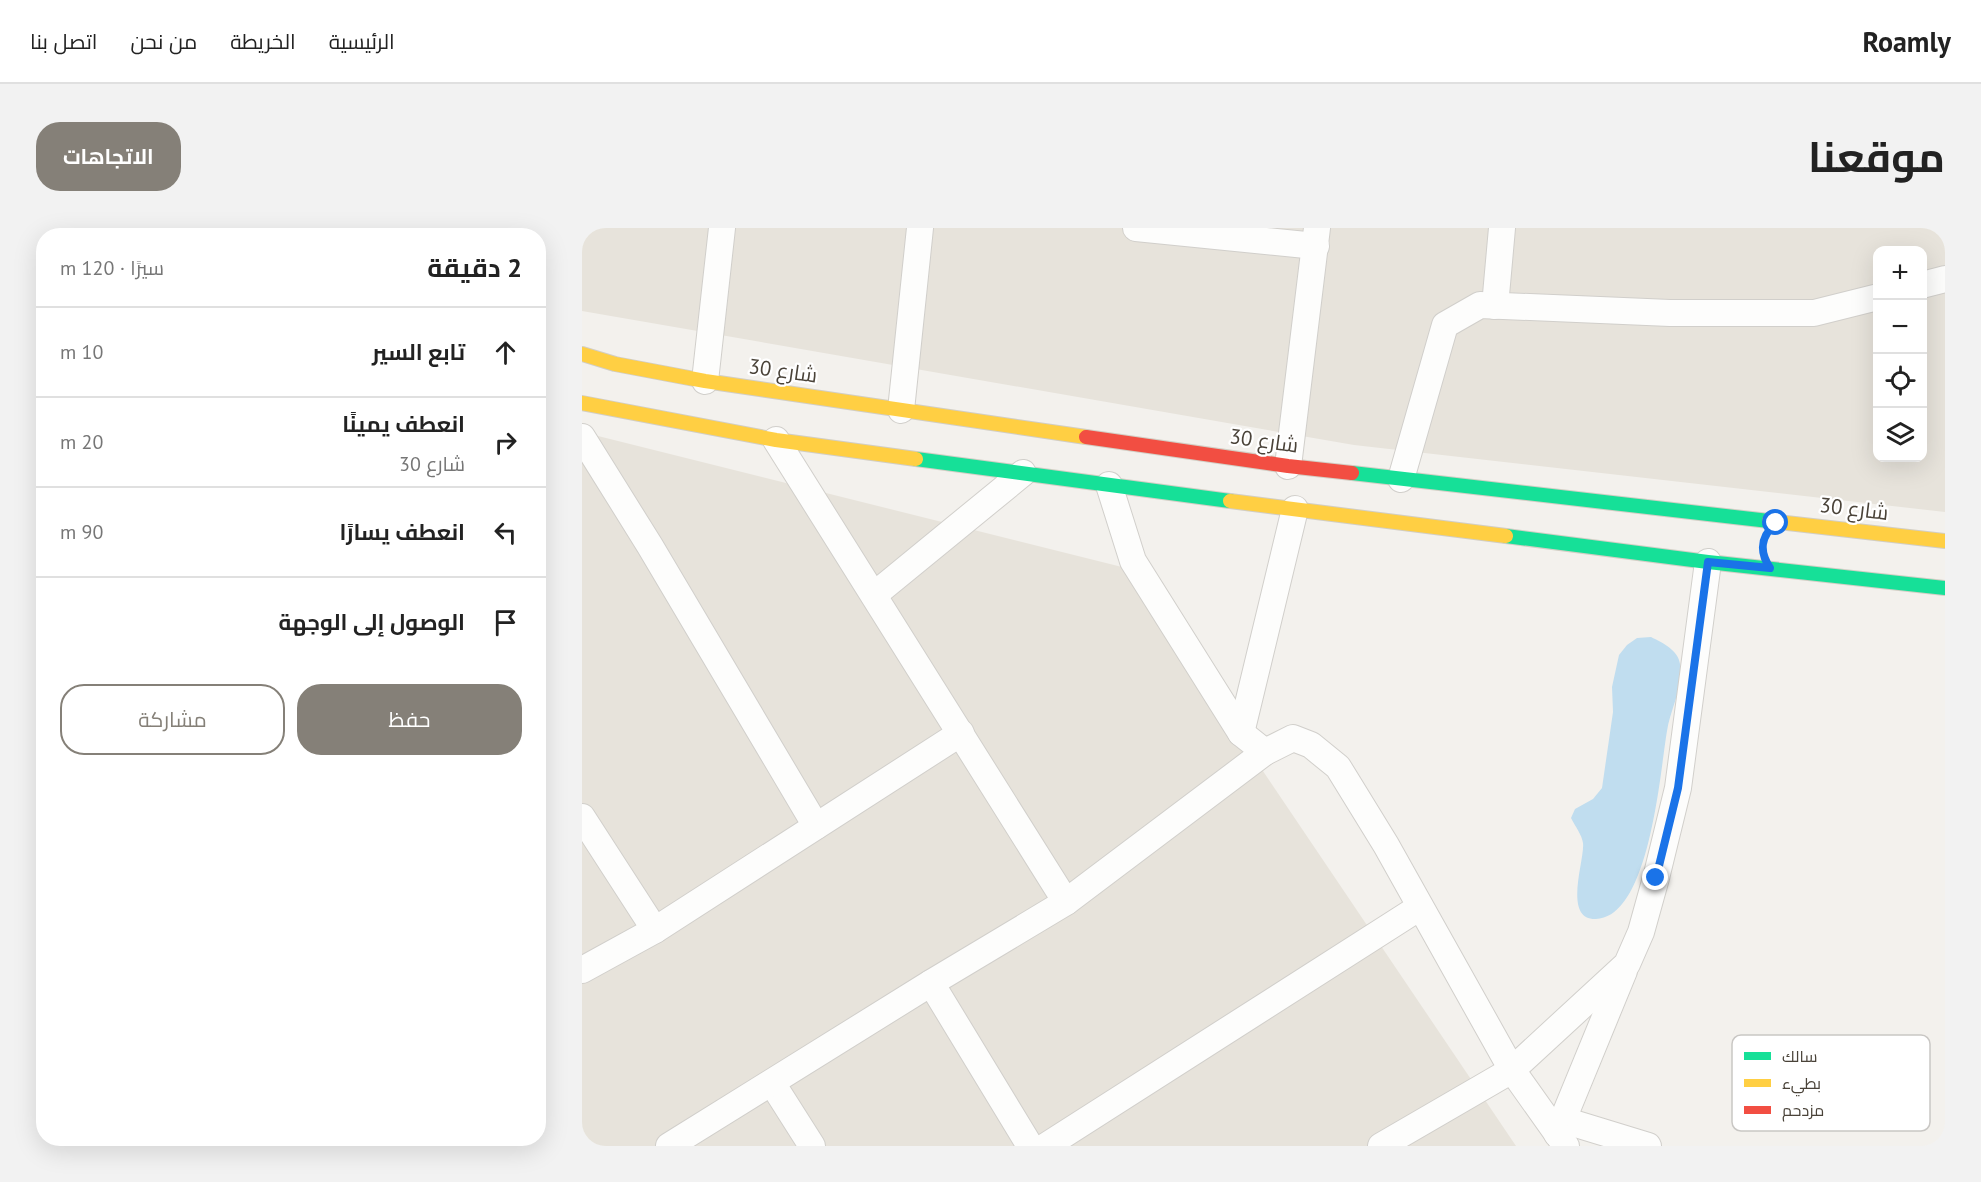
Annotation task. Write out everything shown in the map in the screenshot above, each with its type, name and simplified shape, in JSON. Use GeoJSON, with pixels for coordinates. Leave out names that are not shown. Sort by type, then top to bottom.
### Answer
{"type":"FeatureCollection","features":[{"type":"Feature","properties":{"kind":"street"},"geometry":{"type":"LineString","coordinates":[[705,381],[722,228]]}},
{"type":"Feature","properties":{"kind":"street"},"geometry":{"type":"LineString","coordinates":[[901,410],[920,228]]}},
{"type":"Feature","properties":{"kind":"street"},"geometry":{"type":"LineString","coordinates":[[1136,228],[1316,237],[1288,466]]}},
{"type":"Feature","properties":{"kind":"street"},"geometry":{"type":"LineString","coordinates":[[1495,306],[1502,228]]}},
{"type":"Feature","properties":{"kind":"street"},"geometry":{"type":"LineString","coordinates":[[1927,284],[1945,279]]}},
{"type":"Feature","properties":{"kind":"street"},"geometry":{"type":"LineString","coordinates":[[1401,478],[1445,326],[1480,305],[1670,313],[1814,313],[1873,298]]}},
{"type":"Feature","properties":{"kind":"street","name":"شارع 30"},"geometry":{"type":"LineString","coordinates":[[582,354],[615,364],[705,381],[1288,466],[1945,541]]}},
{"type":"Feature","properties":{"kind":"street"},"geometry":{"type":"LineString","coordinates":[[585,406],[776,440],[1109,485],[1673,553],[1708,562],[1767,563],[1945,588]]}},
{"type":"Feature","properties":{"kind":"street"},"geometry":{"type":"LineString","coordinates":[[582,437],[650,546],[816,826]]}},
{"type":"Feature","properties":{"kind":"street"},"geometry":{"type":"LineString","coordinates":[[776,440],[1066,902]]}},
{"type":"Feature","properties":{"kind":"street"},"geometry":{"type":"LineString","coordinates":[[874,596],[1023,473]]}},
{"type":"Feature","properties":{"kind":"street"},"geometry":{"type":"LineString","coordinates":[[1109,485],[1133,561],[1241,733],[1265,752]]}},
{"type":"Feature","properties":{"kind":"street"},"geometry":{"type":"LineString","coordinates":[[1241,733],[1295,509]]}},
{"type":"Feature","properties":{"kind":"street"},"geometry":{"type":"LineString","coordinates":[[1673,510],[1680,519],[1683,529]]}},
{"type":"Feature","properties":{"kind":"street"},"geometry":{"type":"LineString","coordinates":[[1763,538],[1768,530],[1779,522]]}},
{"type":"Feature","properties":{"kind":"street"},"geometry":{"type":"LineString","coordinates":[[1562,1133],[1641,932],[1656,878],[1678,788],[1708,562]]}},
{"type":"Feature","properties":{"kind":"street"},"geometry":{"type":"LineString","coordinates":[[582,970],[655,930],[961,733]]}},
{"type":"Feature","properties":{"kind":"street"},"geometry":{"type":"LineString","coordinates":[[669,1146],[1066,902],[1265,752],[1293,738],[1311,745],[1338,767],[1386,845],[1512,1070],[1562,1133],[1648,1146]]}},
{"type":"Feature","properties":{"kind":"street"},"geometry":{"type":"LineString","coordinates":[[582,817],[655,930]]}},
{"type":"Feature","properties":{"kind":"street"},"geometry":{"type":"LineString","coordinates":[[1046,1146],[1420,907]]}},
{"type":"Feature","properties":{"kind":"street"},"geometry":{"type":"LineString","coordinates":[[1381,1146],[1512,1070],[1627,963]]}},
{"type":"Feature","properties":{"kind":"street"},"geometry":{"type":"LineString","coordinates":[[931,983],[1030,1146]]}},
{"type":"Feature","properties":{"kind":"street"},"geometry":{"type":"LineString","coordinates":[[772,1083],[812,1146]]}},
{"type":"Feature","properties":{"kind":"shaded area"},"geometry":{"type":"Polygon","coordinates":[[[582,228],[1945,228],[1945,512],[1354,445],[582,311],[582,228]]]}},
{"type":"Feature","properties":{"kind":"shaded area"},"geometry":{"type":"Polygon","coordinates":[[[582,432],[1126,568],[1516,1146],[584,1146],[582,1144],[582,432]]]}},
{"type":"Feature","properties":{"kind":"water"},"geometry":{"type":"Polygon","coordinates":[[[1651,637],[1673,651],[1679,659],[1681,672],[1667,731],[1656,808],[1649,839],[1629,894],[1614,912],[1596,919],[1586,917],[1580,910],[1577,900],[1583,843],[1571,818],[1575,809],[1593,799],[1602,788],[1613,712],[1612,687],[1619,655],[1637,638],[1651,637]]]}},
{"type":"Feature","properties":{"kind":"traffic: fast"},"geometry":{"type":"LineString","coordinates":[[916,459],[1230,501]]}},
{"type":"Feature","properties":{"kind":"traffic: fast"},"geometry":{"type":"LineString","coordinates":[[1352,473],[1769,521]]}},
{"type":"Feature","properties":{"kind":"traffic: fast"},"geometry":{"type":"LineString","coordinates":[[1506,536],[1708,562],[1945,588]]}},
{"type":"Feature","properties":{"kind":"traffic: slow"},"geometry":{"type":"LineString","coordinates":[[582,354],[615,364],[705,381],[1086,437]]}},
{"type":"Feature","properties":{"kind":"traffic: slow"},"geometry":{"type":"LineString","coordinates":[[582,403],[776,440],[916,459]]}},
{"type":"Feature","properties":{"kind":"traffic: slow"},"geometry":{"type":"LineString","coordinates":[[1230,501],[1506,536]]}},
{"type":"Feature","properties":{"kind":"traffic: slow"},"geometry":{"type":"LineString","coordinates":[[1769,521],[1945,541]]}},
{"type":"Feature","properties":{"kind":"traffic: jam"},"geometry":{"type":"LineString","coordinates":[[1086,437],[1352,473]]}},
{"type":"Feature","properties":{"kind":"route"},"geometry":{"type":"LineString","coordinates":[[1656,878],[1678,788],[1708,562],[1770,568],[1763,558],[1761,548],[1763,538],[1776,523]]}}]}
